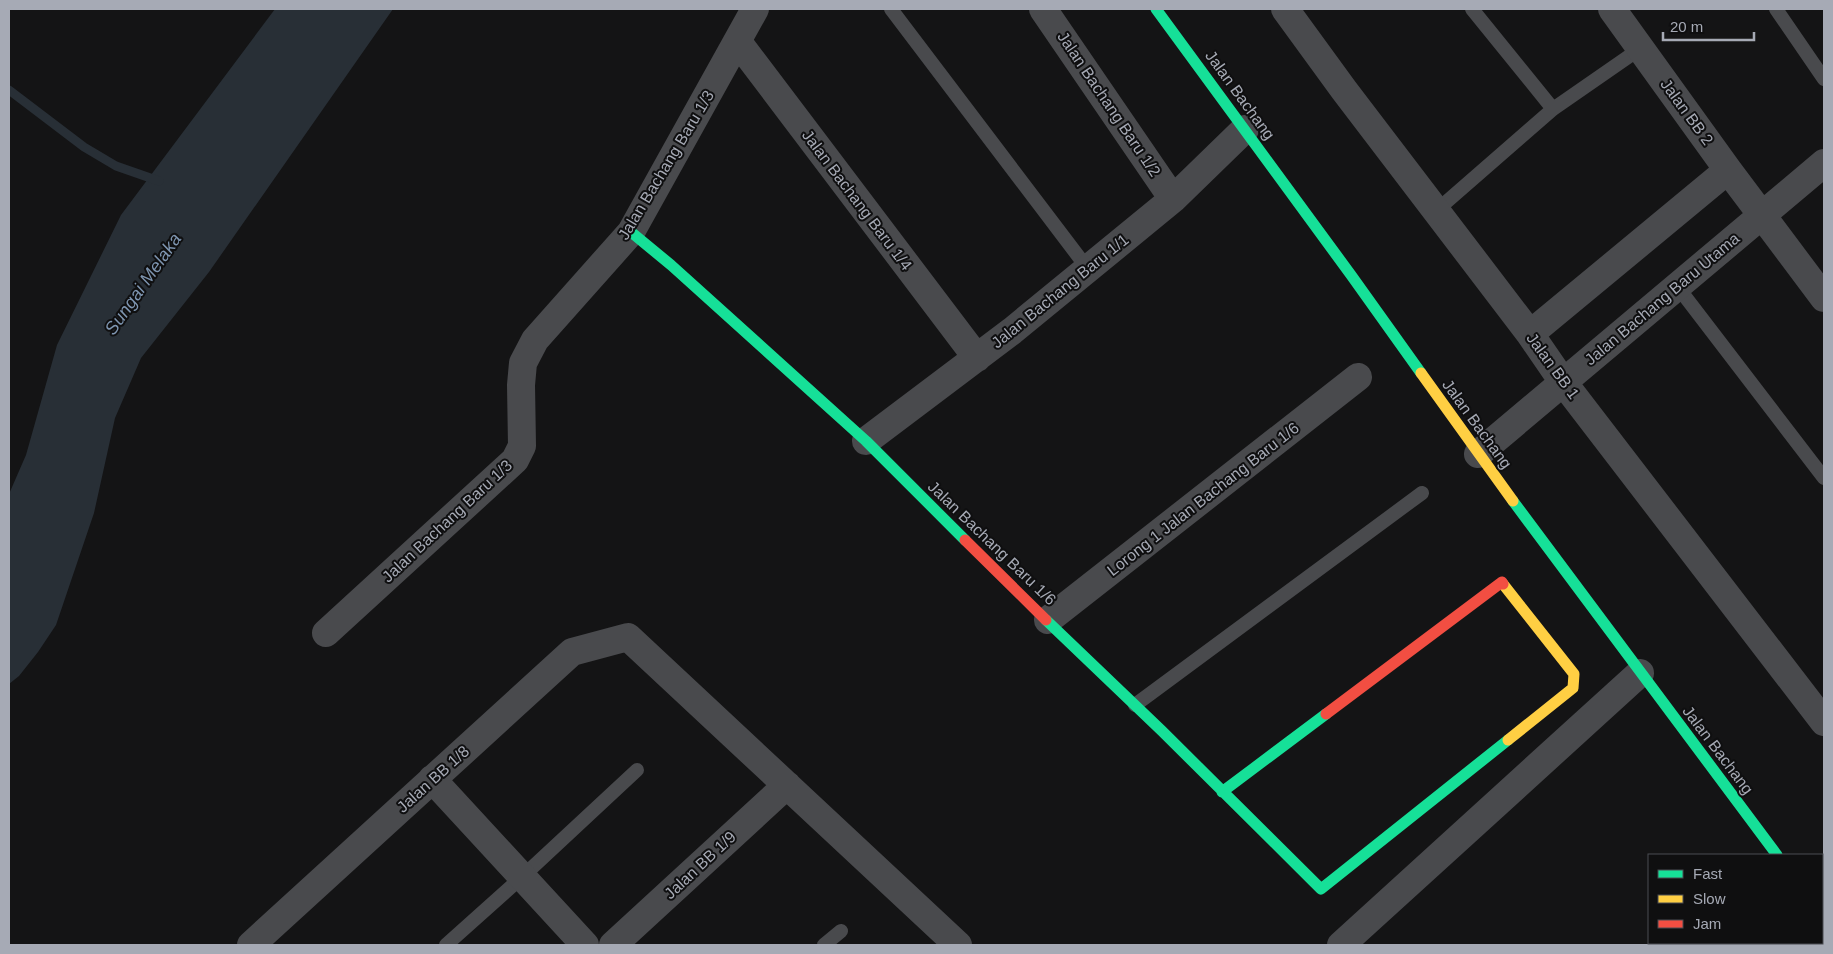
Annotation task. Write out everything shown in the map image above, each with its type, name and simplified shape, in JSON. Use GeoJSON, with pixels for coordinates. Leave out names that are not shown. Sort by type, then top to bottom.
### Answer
{"type":"FeatureCollection","features":[{"type":"Feature","properties":{"kind":"street","name":"Jalan Bachang Baru 1/3"},"geometry":{"type":"LineString","coordinates":[[326,632],[515,460],[522,446],[521,385],[523,362],[535,340],[631,232],[755,9]]}},
{"type":"Feature","properties":{"kind":"street","name":"Jalan Bachang Baru 1/2"},"geometry":{"type":"LineString","coordinates":[[1043,9],[1062,34],[1173,199]]}},
{"type":"Feature","properties":{"kind":"street","name":"Jalan Bachang"},"geometry":{"type":"LineString","coordinates":[[1156,9],[1245,129],[1478,454],[1776,854]]}},
{"type":"Feature","properties":{"kind":"street","name":"Jalan BB 1"},"geometry":{"type":"LineString","coordinates":[[1285,9],[1530,334],[1563,382],[1824,722]]}},
{"type":"Feature","properties":{"kind":"street","name":"Jalan BB 2"},"geometry":{"type":"LineString","coordinates":[[1612,9],[1728,170],[1824,298]]}},
{"type":"Feature","properties":{"kind":"street","name":"Jalan Bachang Baru 1/4"},"geometry":{"type":"LineString","coordinates":[[738,42],[977,358]]}},
{"type":"Feature","properties":{"kind":"street","name":"Jalan Bachang Baru 1/1"},"geometry":{"type":"LineString","coordinates":[[866,441],[977,358],[1088,269],[1173,199],[1245,129]]}},
{"type":"Feature","properties":{"kind":"street","name":"Jalan Bachang Baru Utama"},"geometry":{"type":"LineString","coordinates":[[1478,454],[1824,163]]}},
{"type":"Feature","properties":{"kind":"street"},"geometry":{"type":"LineString","coordinates":[[1530,334],[1728,170]]}},
{"type":"Feature","properties":{"kind":"street","name":"Jalan Bachang Baru 1/6"},"geometry":{"type":"LineString","coordinates":[[631,232],[671,265],[866,441],[1135,705],[1222,792],[1321,889],[1573,688],[1574,674],[1502,582],[1222,792]]}},
{"type":"Feature","properties":{"kind":"street","name":"Lorong 1 Jalan Bachang Baru 1/6"},"geometry":{"type":"LineString","coordinates":[[1048,620],[1358,377]]}},
{"type":"Feature","properties":{"kind":"street","name":"Jalan BB 1/8"},"geometry":{"type":"LineString","coordinates":[[251,945],[572,652],[628,637],[787,785]]}},
{"type":"Feature","properties":{"kind":"street"},"geometry":{"type":"LineString","coordinates":[[1341,945],[1640,673]]}},
{"type":"Feature","properties":{"kind":"street"},"geometry":{"type":"LineString","coordinates":[[432,780],[585,945]]}},
{"type":"Feature","properties":{"kind":"street"},"geometry":{"type":"LineString","coordinates":[[787,785],[958,945]]}},
{"type":"Feature","properties":{"kind":"street","name":"Jalan BB 1/9"},"geometry":{"type":"LineString","coordinates":[[614,945],[787,785]]}},
{"type":"Feature","properties":{"kind":"lane"},"geometry":{"type":"LineString","coordinates":[[891,9],[1088,269]]}},
{"type":"Feature","properties":{"kind":"lane"},"geometry":{"type":"LineString","coordinates":[[1472,9],[1553,109]]}},
{"type":"Feature","properties":{"kind":"lane"},"geometry":{"type":"LineString","coordinates":[[1776,9],[1824,79]]}},
{"type":"Feature","properties":{"kind":"lane"},"geometry":{"type":"LineString","coordinates":[[1436,211],[1553,109],[1641,48]]}},
{"type":"Feature","properties":{"kind":"lane"},"geometry":{"type":"LineString","coordinates":[[1677,286],[1824,478]]}},
{"type":"Feature","properties":{"kind":"lane"},"geometry":{"type":"LineString","coordinates":[[1135,705],[1422,494]]}},
{"type":"Feature","properties":{"kind":"lane"},"geometry":{"type":"LineString","coordinates":[[446,945],[637,770]]}},
{"type":"Feature","properties":{"kind":"lane"},"geometry":{"type":"LineString","coordinates":[[824,945],[841,931]]}},
{"type":"Feature","properties":{"kind":"water","name":"Sungai Melaka"},"geometry":{"type":"Polygon","coordinates":[[[275,9],[393,9],[209,272],[141,358],[115,418],[94,513],[56,625],[19,676],[9,684],[9,494],[26,455],[57,345],[121,215],[275,9]]]}},
{"type":"Feature","properties":{"kind":"waterway"},"geometry":{"type":"LineString","coordinates":[[9,90],[84,147],[116,166],[159,181]]}},
{"type":"Feature","properties":{"kind":"traffic: fast"},"geometry":{"type":"LineString","coordinates":[[1156,9],[1421,373]]}},
{"type":"Feature","properties":{"kind":"traffic: fast"},"geometry":{"type":"LineString","coordinates":[[631,232],[671,265],[866,441],[965,540]]}},
{"type":"Feature","properties":{"kind":"traffic: fast"},"geometry":{"type":"LineString","coordinates":[[1513,501],[1776,854]]}},
{"type":"Feature","properties":{"kind":"traffic: fast"},"geometry":{"type":"LineString","coordinates":[[1046,620],[1162,731],[1321,889],[1508,740]]}},
{"type":"Feature","properties":{"kind":"traffic: fast"},"geometry":{"type":"LineString","coordinates":[[1222,792],[1326,714]]}},
{"type":"Feature","properties":{"kind":"traffic: slow"},"geometry":{"type":"LineString","coordinates":[[1421,373],[1513,501]]}},
{"type":"Feature","properties":{"kind":"traffic: slow"},"geometry":{"type":"LineString","coordinates":[[1503,584],[1574,674],[1573,688],[1508,740]]}},
{"type":"Feature","properties":{"kind":"traffic: jam"},"geometry":{"type":"LineString","coordinates":[[965,540],[1046,620]]}},
{"type":"Feature","properties":{"kind":"traffic: jam"},"geometry":{"type":"LineString","coordinates":[[1326,714],[1502,582],[1503,584]]}}]}
